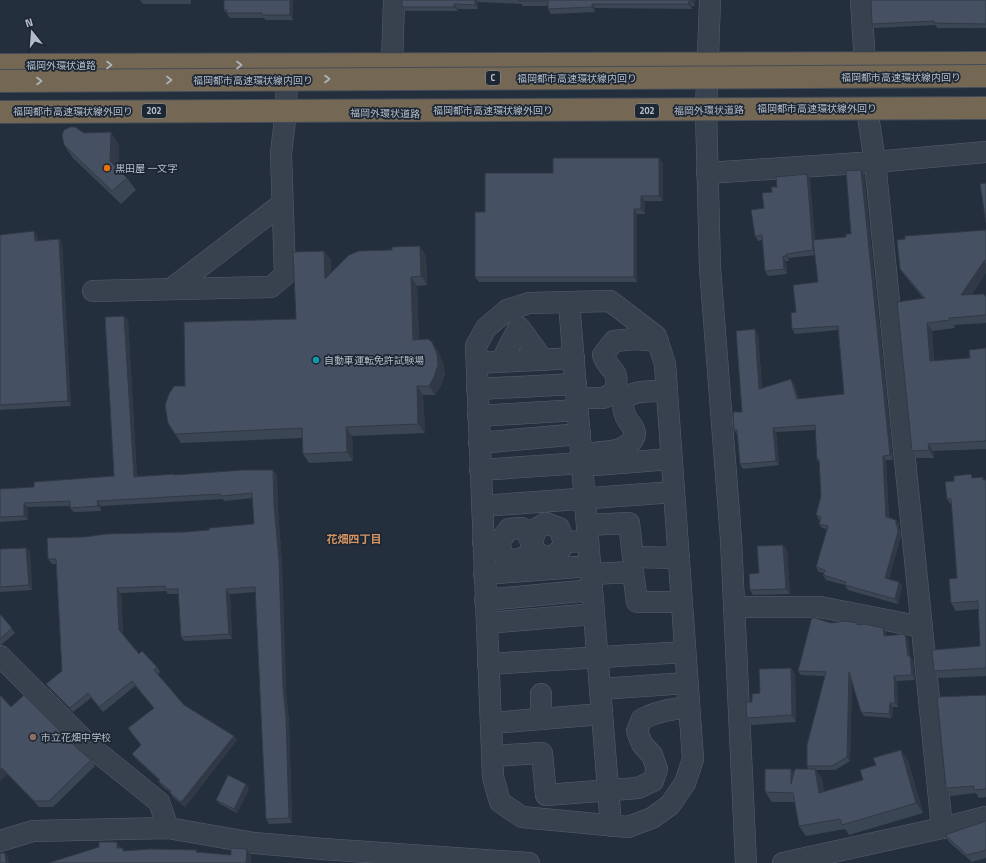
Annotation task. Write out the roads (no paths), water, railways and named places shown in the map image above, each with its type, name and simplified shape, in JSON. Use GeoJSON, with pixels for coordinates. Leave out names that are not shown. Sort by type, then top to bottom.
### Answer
{"type":"FeatureCollection","features":[{"type":"Feature","properties":{"kind":"highway","name":"福岡外環状道路"},"geometry":{"type":"LineString","coordinates":[[0,65],[708,65],[986,63]]}},
{"type":"Feature","properties":{"kind":"highway","name":"福岡都市高速環状線内回り"},"geometry":{"type":"LineString","coordinates":[[0,81],[986,76]]}},
{"type":"Feature","properties":{"kind":"highway","name":"福岡外環状道路"},"geometry":{"type":"LineString","coordinates":[[0,111],[286,111],[493,114],[986,107]]}},
{"type":"Feature","properties":{"kind":"highway","name":"福岡都市高速環状線外回り"},"geometry":{"type":"LineString","coordinates":[[0,111],[986,107]]}},
{"type":"Feature","properties":{"kind":"street"},"geometry":{"type":"LineString","coordinates":[[392,64],[394,0]]}},
{"type":"Feature","properties":{"kind":"street"},"geometry":{"type":"LineString","coordinates":[[710,0],[706,110],[710,268],[731,539],[746,863]]}},
{"type":"Feature","properties":{"kind":"street"},"geometry":{"type":"LineString","coordinates":[[861,0],[865,63]]}},
{"type":"Feature","properties":{"kind":"street"},"geometry":{"type":"LineString","coordinates":[[93,291],[271,287],[286,275],[281,153],[286,111],[287,65]]}},
{"type":"Feature","properties":{"kind":"street"},"geometry":{"type":"LineString","coordinates":[[867,109],[875,162],[942,828]]}},
{"type":"Feature","properties":{"kind":"street"},"geometry":{"type":"LineString","coordinates":[[707,172],[875,162],[986,152]]}},
{"type":"Feature","properties":{"kind":"street"},"geometry":{"type":"LineString","coordinates":[[171,289],[282,204]]}},
{"type":"Feature","properties":{"kind":"street"},"geometry":{"type":"LineString","coordinates":[[610,301],[656,336],[665,364],[693,759],[685,783],[670,805],[652,818],[628,827],[522,817],[500,802],[493,777],[484,574],[491,542],[482,506],[476,346],[486,328],[507,310],[529,303],[570,302],[610,301]]}},
{"type":"Feature","properties":{"kind":"street"},"geometry":{"type":"LineString","coordinates":[[570,302],[611,826]]}},
{"type":"Feature","properties":{"kind":"street"},"geometry":{"type":"LineString","coordinates":[[501,362],[519,327],[543,360]]}},
{"type":"Feature","properties":{"kind":"street"},"geometry":{"type":"LineString","coordinates":[[477,389],[603,398],[614,393],[618,382],[614,370],[605,362],[603,355],[614,341],[658,341]]}},
{"type":"Feature","properties":{"kind":"street"},"geometry":{"type":"LineString","coordinates":[[477,363],[574,358]]}},
{"type":"Feature","properties":{"kind":"street"},"geometry":{"type":"LineString","coordinates":[[480,470],[623,448],[632,441],[635,433],[626,417],[623,407],[625,398],[631,394],[647,391],[667,391]]}},
{"type":"Feature","properties":{"kind":"street"},"geometry":{"type":"LineString","coordinates":[[478,416],[577,397]]}},
{"type":"Feature","properties":{"kind":"street"},"geometry":{"type":"LineString","coordinates":[[479,443],[538,460],[581,454],[611,464],[672,459]]}},
{"type":"Feature","properties":{"kind":"street"},"geometry":{"type":"LineString","coordinates":[[611,464],[633,495]]}},
{"type":"Feature","properties":{"kind":"street"},"geometry":{"type":"LineString","coordinates":[[482,506],[674,492]]}},
{"type":"Feature","properties":{"kind":"street"},"geometry":{"type":"LineString","coordinates":[[491,542],[509,530],[522,528],[527,532],[535,552],[548,558],[562,549],[564,542],[588,533],[629,523],[633,557],[678,558]]}},
{"type":"Feature","properties":{"kind":"street"},"geometry":{"type":"LineString","coordinates":[[485,600],[591,577],[633,572],[637,602],[682,602]]}},
{"type":"Feature","properties":{"kind":"street"},"geometry":{"type":"LineString","coordinates":[[484,574],[591,577]]}},
{"type":"Feature","properties":{"kind":"street"},"geometry":{"type":"LineString","coordinates":[[734,607],[820,607],[922,627]]}},
{"type":"Feature","properties":{"kind":"street"},"geometry":{"type":"LineString","coordinates":[[486,623],[594,614]]}},
{"type":"Feature","properties":{"kind":"street"},"geometry":{"type":"LineString","coordinates":[[488,664],[685,652]]}},
{"type":"Feature","properties":{"kind":"street"},"geometry":{"type":"LineString","coordinates":[[0,656],[91,747],[159,802],[168,828]]}},
{"type":"Feature","properties":{"kind":"street"},"geometry":{"type":"LineString","coordinates":[[600,689],[641,694],[687,683]]}},
{"type":"Feature","properties":{"kind":"street"},"geometry":{"type":"LineString","coordinates":[[541,694],[541,719]]}},
{"type":"Feature","properties":{"kind":"street"},"geometry":{"type":"LineString","coordinates":[[492,756],[542,753],[546,794],[638,788],[653,781],[658,769],[652,755],[642,744],[637,731],[642,719],[653,713],[670,709],[689,708]]}},
{"type":"Feature","properties":{"kind":"street"},"geometry":{"type":"LineString","coordinates":[[491,723],[602,714]]}},
{"type":"Feature","properties":{"kind":"street"},"geometry":{"type":"LineString","coordinates":[[783,863],[986,817]]}},
{"type":"Feature","properties":{"kind":"street"},"geometry":{"type":"LineString","coordinates":[[0,841],[33,831],[168,828],[325,856],[529,863]]}},
{"type":"Feature","properties":{"kind":"place","name":"黒田屋 一文字"},"geometry":{"type":"Point","coordinates":[107,168]}},
{"type":"Feature","properties":{"kind":"place","name":"自動車運転免許試験場"},"geometry":{"type":"Point","coordinates":[316,360]}},
{"type":"Feature","properties":{"kind":"place","name":"市立花畑中学校"},"geometry":{"type":"Point","coordinates":[33,737]}},
{"type":"Feature","properties":{"kind":"district","name":"花畑四丁目"},"geometry":{"type":"Point","coordinates":[354,539]}}]}
